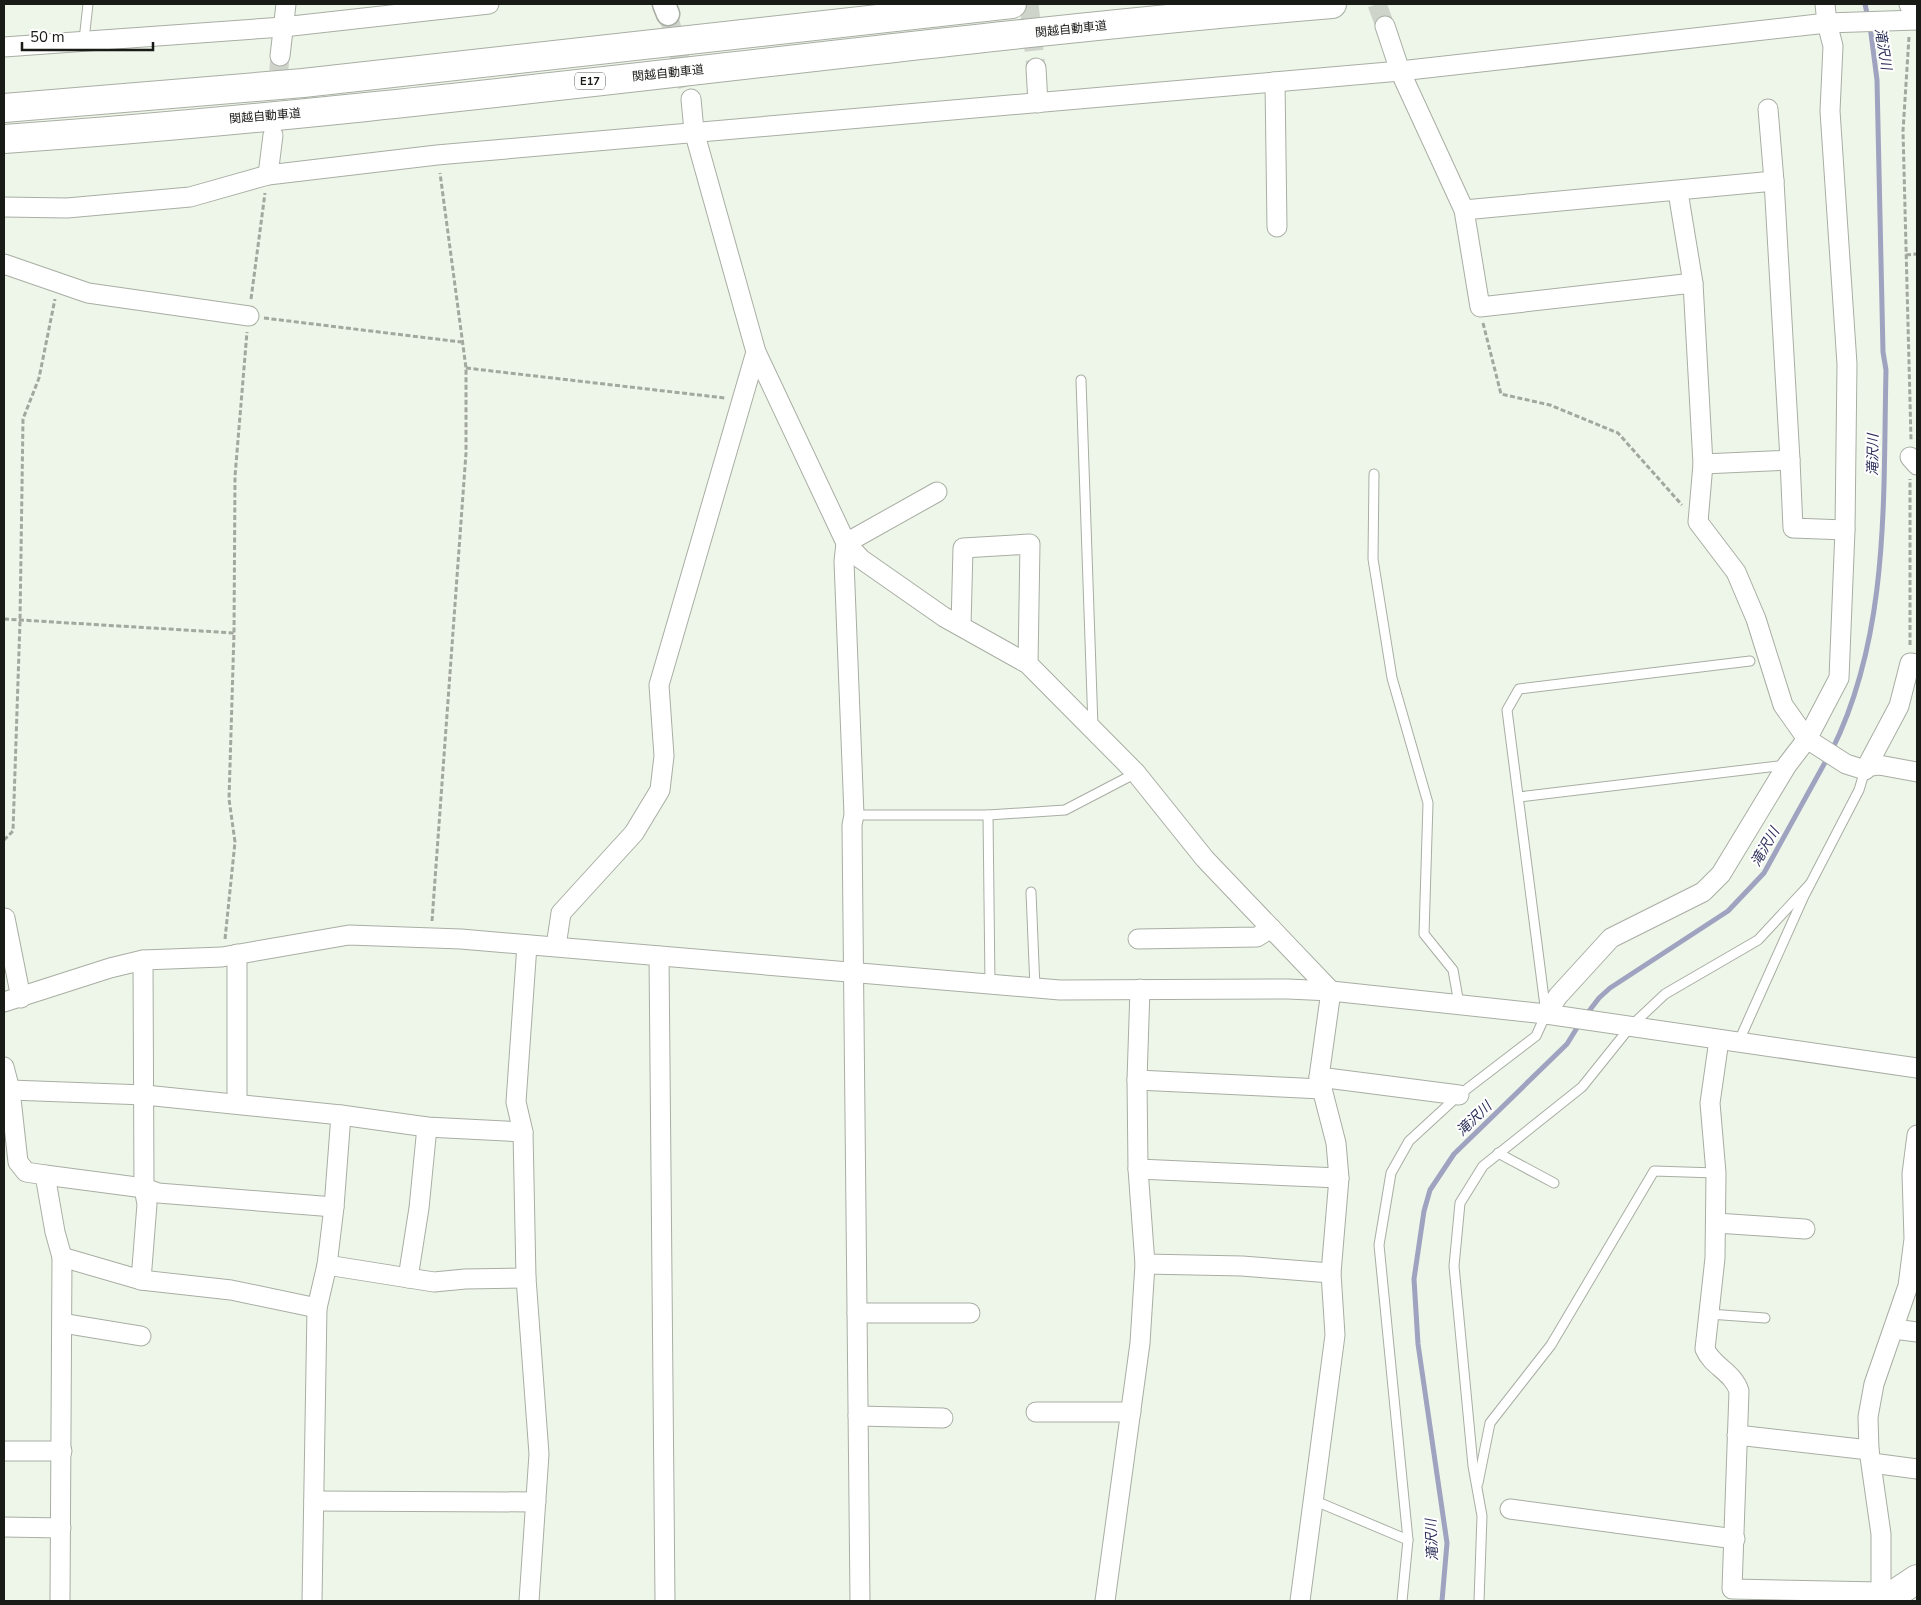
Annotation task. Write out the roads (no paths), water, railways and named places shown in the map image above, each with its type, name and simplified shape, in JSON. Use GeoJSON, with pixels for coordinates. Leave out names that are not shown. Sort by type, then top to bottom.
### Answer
{"type":"FeatureCollection","features":[{"type":"Feature","properties":{"kind":"main road"},"geometry":{"type":"LineString","coordinates":[[4,108],[304,83],[1012,4]]}},
{"type":"Feature","properties":{"kind":"main road","name":"関越自動車道"},"geometry":{"type":"LineString","coordinates":[[4,139],[311,112],[1175,17],[1332,4]]}},
{"type":"Feature","properties":{"kind":"main road"},"geometry":{"type":"LineString","coordinates":[[1887,1598],[1917,1579]]}},
{"type":"Feature","properties":{"kind":"street"},"geometry":{"type":"LineString","coordinates":[[280,56],[286,4]]}},
{"type":"Feature","properties":{"kind":"street"},"geometry":{"type":"LineString","coordinates":[[4,47],[283,27],[489,4]]}},
{"type":"Feature","properties":{"kind":"street"},"geometry":{"type":"LineString","coordinates":[[1546,1014],[1558,996],[1611,938],[1703,892],[1720,874],[1786,765],[1810,742],[1839,678],[1845,530],[1847,364],[1830,111],[1833,46],[1827,23],[1826,4]]}},
{"type":"Feature","properties":{"kind":"street"},"geometry":{"type":"LineString","coordinates":[[4,207],[67,208],[190,197],[268,175],[438,155],[1400,71],[1914,15]]}},
{"type":"Feature","properties":{"kind":"street"},"geometry":{"type":"LineString","coordinates":[[1385,26],[1400,71],[1464,210],[1480,307],[1693,283]]}},
{"type":"Feature","properties":{"kind":"street"},"geometry":{"type":"LineString","coordinates":[[1036,68],[1038,103]]}},
{"type":"Feature","properties":{"kind":"street"},"geometry":{"type":"LineString","coordinates":[[1275,82],[1277,227]]}},
{"type":"Feature","properties":{"kind":"street"},"geometry":{"type":"LineString","coordinates":[[691,99],[694,132],[756,352],[846,543],[861,559],[961,626],[1028,664],[1136,773],[1205,859],[1331,992]]}},
{"type":"Feature","properties":{"kind":"street"},"geometry":{"type":"LineString","coordinates":[[1768,109],[1774,182],[1793,528],[1845,530]]}},
{"type":"Feature","properties":{"kind":"street"},"geometry":{"type":"LineString","coordinates":[[268,175],[273,135]]}},
{"type":"Feature","properties":{"kind":"street"},"geometry":{"type":"LineString","coordinates":[[1464,210],[1774,182]]}},
{"type":"Feature","properties":{"kind":"street"},"geometry":{"type":"LineString","coordinates":[[1678,192],[1693,283],[1703,464],[1698,522],[1736,572],[1756,619],[1783,705],[1810,742],[1846,764],[1866,768],[1879,765],[1917,772]]}},
{"type":"Feature","properties":{"kind":"street"},"geometry":{"type":"LineString","coordinates":[[4,264],[88,293],[249,316]]}},
{"type":"Feature","properties":{"kind":"street"},"geometry":{"type":"LineString","coordinates":[[556,946],[561,913],[634,833],[660,790],[664,756],[659,685],[756,352]]}},
{"type":"Feature","properties":{"kind":"street"},"geometry":{"type":"LineString","coordinates":[[1703,464],[1790,460]]}},
{"type":"Feature","properties":{"kind":"street"},"geometry":{"type":"LineString","coordinates":[[846,543],[937,492]]}},
{"type":"Feature","properties":{"kind":"street"},"geometry":{"type":"LineString","coordinates":[[846,543],[844,593],[854,815],[852,824],[853,974],[860,1601]]}},
{"type":"Feature","properties":{"kind":"street"},"geometry":{"type":"LineString","coordinates":[[961,626],[963,548],[1030,544],[1028,664]]}},
{"type":"Feature","properties":{"kind":"street"},"geometry":{"type":"LineString","coordinates":[[1866,768],[1899,706],[1914,664]]}},
{"type":"Feature","properties":{"kind":"street"},"geometry":{"type":"LineString","coordinates":[[5,918],[12,1000],[110,968],[143,960],[230,956],[349,935],[461,939],[556,946],[853,974],[1060,990],[1140,989],[1331,992],[1546,1014],[1917,1068]]}},
{"type":"Feature","properties":{"kind":"street"},"geometry":{"type":"LineString","coordinates":[[1138,939],[1257,937],[1271,928]]}},
{"type":"Feature","properties":{"kind":"street"},"geometry":{"type":"LineString","coordinates":[[527,945],[516,1102],[523,1132],[526,1278],[539,1454],[528,1585],[529,1601]]}},
{"type":"Feature","properties":{"kind":"street"},"geometry":{"type":"LineString","coordinates":[[230,956],[237,1103]]}},
{"type":"Feature","properties":{"kind":"street"},"geometry":{"type":"LineString","coordinates":[[659,956],[665,1601]]}},
{"type":"Feature","properties":{"kind":"street"},"geometry":{"type":"LineString","coordinates":[[140,1280],[147,1204],[144,1188],[143,960]]}},
{"type":"Feature","properties":{"kind":"street"},"geometry":{"type":"LineString","coordinates":[[1105,1601],[1140,1343],[1145,1264],[1138,1169],[1137,1080],[1140,989]]}},
{"type":"Feature","properties":{"kind":"street"},"geometry":{"type":"LineString","coordinates":[[1300,1601],[1335,1335],[1331,1273],[1339,1178],[1336,1143],[1320,1083],[1331,992]]}},
{"type":"Feature","properties":{"kind":"street"},"geometry":{"type":"LineString","coordinates":[[1719,1040],[1710,1102],[1716,1173],[1716,1258],[1705,1349],[1708,1356],[1736,1383],[1739,1391],[1732,1595],[1887,1598],[1881,1534],[1870,1456],[1868,1417],[1874,1384],[1912,1286],[1914,1238],[1912,1174],[1917,1135]]}},
{"type":"Feature","properties":{"kind":"street"},"geometry":{"type":"LineString","coordinates":[[4,1067],[10,1090],[10,1148],[26,1172],[144,1188],[158,1193],[334,1207]]}},
{"type":"Feature","properties":{"kind":"street"},"geometry":{"type":"LineString","coordinates":[[1137,1080],[1320,1083],[1459,1095]]}},
{"type":"Feature","properties":{"kind":"street"},"geometry":{"type":"LineString","coordinates":[[10,1090],[145,1095],[237,1103],[427,1127],[523,1132]]}},
{"type":"Feature","properties":{"kind":"street"},"geometry":{"type":"LineString","coordinates":[[312,1601],[317,1308],[327,1265],[334,1207],[341,1115]]}},
{"type":"Feature","properties":{"kind":"street"},"geometry":{"type":"LineString","coordinates":[[408,1278],[420,1208],[427,1127]]}},
{"type":"Feature","properties":{"kind":"street"},"geometry":{"type":"LineString","coordinates":[[1138,1169],[1339,1178]]}},
{"type":"Feature","properties":{"kind":"street"},"geometry":{"type":"LineString","coordinates":[[45,1175],[55,1232],[62,1257],[60,1601]]}},
{"type":"Feature","properties":{"kind":"street"},"geometry":{"type":"LineString","coordinates":[[1716,1223],[1805,1229]]}},
{"type":"Feature","properties":{"kind":"street"},"geometry":{"type":"LineString","coordinates":[[62,1257],[140,1280],[231,1290],[317,1308]]}},
{"type":"Feature","properties":{"kind":"street"},"geometry":{"type":"LineString","coordinates":[[1145,1264],[1242,1266],[1331,1273]]}},
{"type":"Feature","properties":{"kind":"street"},"geometry":{"type":"LineString","coordinates":[[327,1265],[434,1282],[465,1279],[526,1278]]}},
{"type":"Feature","properties":{"kind":"street"},"geometry":{"type":"LineString","coordinates":[[857,1313],[970,1313]]}},
{"type":"Feature","properties":{"kind":"street"},"geometry":{"type":"LineString","coordinates":[[62,1324],[141,1336]]}},
{"type":"Feature","properties":{"kind":"street"},"geometry":{"type":"LineString","coordinates":[[1894,1329],[1917,1332]]}},
{"type":"Feature","properties":{"kind":"street"},"geometry":{"type":"LineString","coordinates":[[1036,1412],[1130,1412]]}},
{"type":"Feature","properties":{"kind":"street"},"geometry":{"type":"LineString","coordinates":[[858,1416],[943,1418]]}},
{"type":"Feature","properties":{"kind":"street"},"geometry":{"type":"LineString","coordinates":[[1737,1435],[1870,1456],[1917,1469]]}},
{"type":"Feature","properties":{"kind":"street"},"geometry":{"type":"LineString","coordinates":[[4,1451],[62,1451]]}},
{"type":"Feature","properties":{"kind":"street"},"geometry":{"type":"LineString","coordinates":[[314,1500],[536,1502]]}},
{"type":"Feature","properties":{"kind":"street"},"geometry":{"type":"LineString","coordinates":[[1510,1508],[1734,1539]]}},
{"type":"Feature","properties":{"kind":"street"},"geometry":{"type":"LineString","coordinates":[[4,1527],[61,1528]]}},
{"type":"Feature","properties":{"kind":"lane"},"geometry":{"type":"LineString","coordinates":[[84,40],[88,4]]}},
{"type":"Feature","properties":{"kind":"lane"},"geometry":{"type":"LineString","coordinates":[[1081,380],[1093,729]]}},
{"type":"Feature","properties":{"kind":"lane"},"geometry":{"type":"LineString","coordinates":[[1374,474],[1373,559],[1392,678],[1428,803],[1424,934],[1453,970],[1459,1004]]}},
{"type":"Feature","properties":{"kind":"lane"},"geometry":{"type":"LineString","coordinates":[[1402,1601],[1408,1540],[1379,1245],[1391,1173],[1409,1141],[1459,1095],[1536,1036],[1546,1014],[1507,710],[1519,689],[1750,661]]}},
{"type":"Feature","properties":{"kind":"lane"},"geometry":{"type":"LineString","coordinates":[[1519,797],[1786,765]]}},
{"type":"Feature","properties":{"kind":"lane"},"geometry":{"type":"LineString","coordinates":[[1738,1043],[1810,884],[1859,790],[1866,768]]}},
{"type":"Feature","properties":{"kind":"lane"},"geometry":{"type":"LineString","coordinates":[[854,815],[988,815],[1065,810],[1136,773]]}},
{"type":"Feature","properties":{"kind":"lane"},"geometry":{"type":"LineString","coordinates":[[988,815],[990,984]]}},
{"type":"Feature","properties":{"kind":"lane"},"geometry":{"type":"LineString","coordinates":[[1480,1601],[1482,1516],[1473,1466],[1454,1266],[1460,1203],[1483,1166],[1582,1087],[1631,1026],[1665,994],[1758,940],[1810,884]]}},
{"type":"Feature","properties":{"kind":"lane"},"geometry":{"type":"LineString","coordinates":[[1031,892],[1035,988]]}},
{"type":"Feature","properties":{"kind":"lane"},"geometry":{"type":"LineString","coordinates":[[1498,1153],[1554,1184]]}},
{"type":"Feature","properties":{"kind":"lane"},"geometry":{"type":"LineString","coordinates":[[1477,1490],[1490,1423],[1551,1345],[1654,1171],[1716,1173]]}},
{"type":"Feature","properties":{"kind":"lane"},"geometry":{"type":"LineString","coordinates":[[1709,1314],[1765,1318]]}},
{"type":"Feature","properties":{"kind":"lane"},"geometry":{"type":"LineString","coordinates":[[1313,1500],[1408,1540]]}},
{"type":"Feature","properties":{"kind":"waterway","name":"滝沢川"},"geometry":{"type":"LineString","coordinates":[[1865,4],[1868,18]]}},
{"type":"Feature","properties":{"kind":"waterway","name":"滝沢川"},"geometry":{"type":"LineString","coordinates":[[1832,750],[1851,705],[1864,659],[1874,612],[1880,564],[1883,515],[1886,370],[1883,352],[1877,80],[1870,26]]}},
{"type":"Feature","properties":{"kind":"waterway","name":"滝沢川"},"geometry":{"type":"LineString","coordinates":[[1586,1015],[1599,998],[1610,988],[1728,911],[1764,873],[1828,757]]}},
{"type":"Feature","properties":{"kind":"waterway","name":"滝沢川"},"geometry":{"type":"LineString","coordinates":[[1442,1601],[1447,1543],[1418,1344],[1414,1279],[1424,1211],[1430,1190],[1454,1154],[1567,1044],[1580,1023]]}},
{"type":"Feature","properties":{"kind":"tunnel"},"geometry":{"type":"LineString","coordinates":[[1029,4],[1036,68]]}},
{"type":"Feature","properties":{"kind":"tunnel"},"geometry":{"type":"LineString","coordinates":[[1377,4],[1385,26]]}},
{"type":"Feature","properties":{"kind":"tunnel"},"geometry":{"type":"LineString","coordinates":[[668,14],[691,99]]}},
{"type":"Feature","properties":{"kind":"tunnel"},"geometry":{"type":"LineString","coordinates":[[274,127],[280,56]]}}]}
